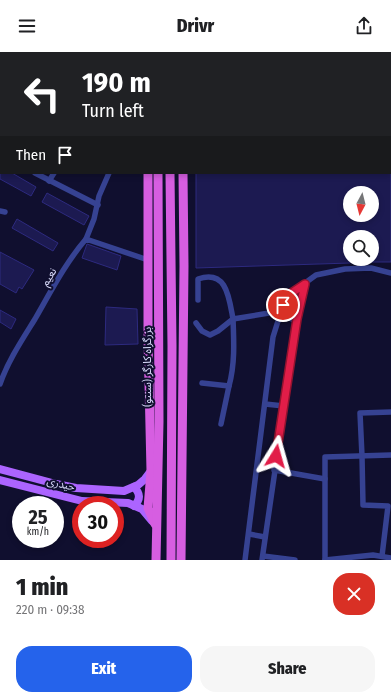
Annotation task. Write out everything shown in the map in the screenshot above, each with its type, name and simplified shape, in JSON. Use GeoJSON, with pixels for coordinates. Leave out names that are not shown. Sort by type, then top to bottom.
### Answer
{"type":"FeatureCollection","features":[{"type":"Feature","properties":{"kind":"highway"},"geometry":{"type":"LineString","coordinates":[[148,174],[150,471],[148,508],[156,527]]}},
{"type":"Feature","properties":{"kind":"highway","name":"بزرگراه کارگر (سنتو)"},"geometry":{"type":"LineString","coordinates":[[156,560],[160,422],[158,174]]}},
{"type":"Feature","properties":{"kind":"highway"},"geometry":{"type":"LineString","coordinates":[[170,174],[172,346],[171,560]]}},
{"type":"Feature","properties":{"kind":"highway"},"geometry":{"type":"LineString","coordinates":[[181,560],[184,266],[183,174]]}},
{"type":"Feature","properties":{"kind":"main road","name":"حیدری"},"geometry":{"type":"LineString","coordinates":[[0,470],[76,488],[124,490],[134,487]]}},
{"type":"Feature","properties":{"kind":"main road"},"geometry":{"type":"LineString","coordinates":[[134,506],[138,502],[139,496],[138,491],[134,487],[145,479],[150,471]]}},
{"type":"Feature","properties":{"kind":"main road","name":"حیدری"},"geometry":{"type":"LineString","coordinates":[[0,480],[82,501],[128,503],[142,509],[156,527]]}},
{"type":"Feature","properties":{"kind":"street"},"geometry":{"type":"LineString","coordinates":[[37,174],[98,205]]}},
{"type":"Feature","properties":{"kind":"street"},"geometry":{"type":"LineString","coordinates":[[49,181],[53,174]]}},
{"type":"Feature","properties":{"kind":"street","name":"نعیم"},"geometry":{"type":"LineString","coordinates":[[0,384],[4,372],[43,305],[78,248],[86,239],[98,205],[99,196],[109,174]]}},
{"type":"Feature","properties":{"kind":"street"},"geometry":{"type":"LineString","coordinates":[[86,239],[148,260]]}},
{"type":"Feature","properties":{"kind":"street"},"geometry":{"type":"LineString","coordinates":[[245,560],[274,337],[281,311],[290,294],[316,275],[345,269],[371,268],[391,273]]}},
{"type":"Feature","properties":{"kind":"street"},"geometry":{"type":"LineString","coordinates":[[198,300],[198,279],[207,276],[217,278],[225,287],[227,292],[233,319],[234,345],[232,373],[221,424]]}},
{"type":"Feature","properties":{"kind":"street"},"geometry":{"type":"LineString","coordinates":[[295,560],[262,558],[296,322],[305,284]]}},
{"type":"Feature","properties":{"kind":"street"},"geometry":{"type":"LineString","coordinates":[[196,323],[202,331],[210,334],[218,331],[233,319],[281,311]]}},
{"type":"Feature","properties":{"kind":"street"},"geometry":{"type":"LineString","coordinates":[[279,320],[284,317],[290,318],[296,322]]}},
{"type":"Feature","properties":{"kind":"street"},"geometry":{"type":"LineString","coordinates":[[202,383],[229,386]]}},
{"type":"Feature","properties":{"kind":"street"},"geometry":{"type":"LineString","coordinates":[[265,404],[284,406]]}},
{"type":"Feature","properties":{"kind":"street"},"geometry":{"type":"LineString","coordinates":[[382,556],[388,506],[363,505],[360,413],[391,412]]}},
{"type":"Feature","properties":{"kind":"street"},"geometry":{"type":"LineString","coordinates":[[391,455],[325,457],[325,560],[364,558],[373,555],[391,558]]}},
{"type":"Feature","properties":{"kind":"street"},"geometry":{"type":"LineString","coordinates":[[274,470],[325,479]]}},
{"type":"Feature","properties":{"kind":"street"},"geometry":{"type":"LineString","coordinates":[[249,534],[265,536]]}},
{"type":"Feature","properties":{"kind":"building"},"geometry":{"type":"Polygon","coordinates":[[[0,174],[14,174],[36,187],[31,196],[0,179],[0,174]]]}},
{"type":"Feature","properties":{"kind":"building"},"geometry":{"type":"Polygon","coordinates":[[[196,174],[391,174],[391,262],[379,262],[379,230],[343,230],[343,263],[196,268],[196,174]]]}},
{"type":"Feature","properties":{"kind":"building"},"geometry":{"type":"Polygon","coordinates":[[[47,193],[89,216],[84,225],[42,202],[47,193]]]}},
{"type":"Feature","properties":{"kind":"building"},"geometry":{"type":"Polygon","coordinates":[[[17,219],[58,243],[53,251],[12,228],[17,219]]]}},
{"type":"Feature","properties":{"kind":"building"},"geometry":{"type":"Polygon","coordinates":[[[87,244],[121,256],[117,270],[82,258],[87,244]]]}},
{"type":"Feature","properties":{"kind":"building"},"geometry":{"type":"Polygon","coordinates":[[[0,252],[34,270],[22,289],[19,287],[16,293],[0,284],[0,252]]]}},
{"type":"Feature","properties":{"kind":"building"},"geometry":{"type":"Polygon","coordinates":[[[106,307],[137,309],[138,344],[105,345],[106,307]]]}},
{"type":"Feature","properties":{"kind":"building"},"geometry":{"type":"Polygon","coordinates":[[[0,310],[16,319],[11,329],[0,322],[0,310]]]}},
{"type":"Feature","properties":{"kind":"route"},"geometry":{"type":"LineString","coordinates":[[276,456],[297,319],[305,284],[290,294],[283,305]]}}]}
